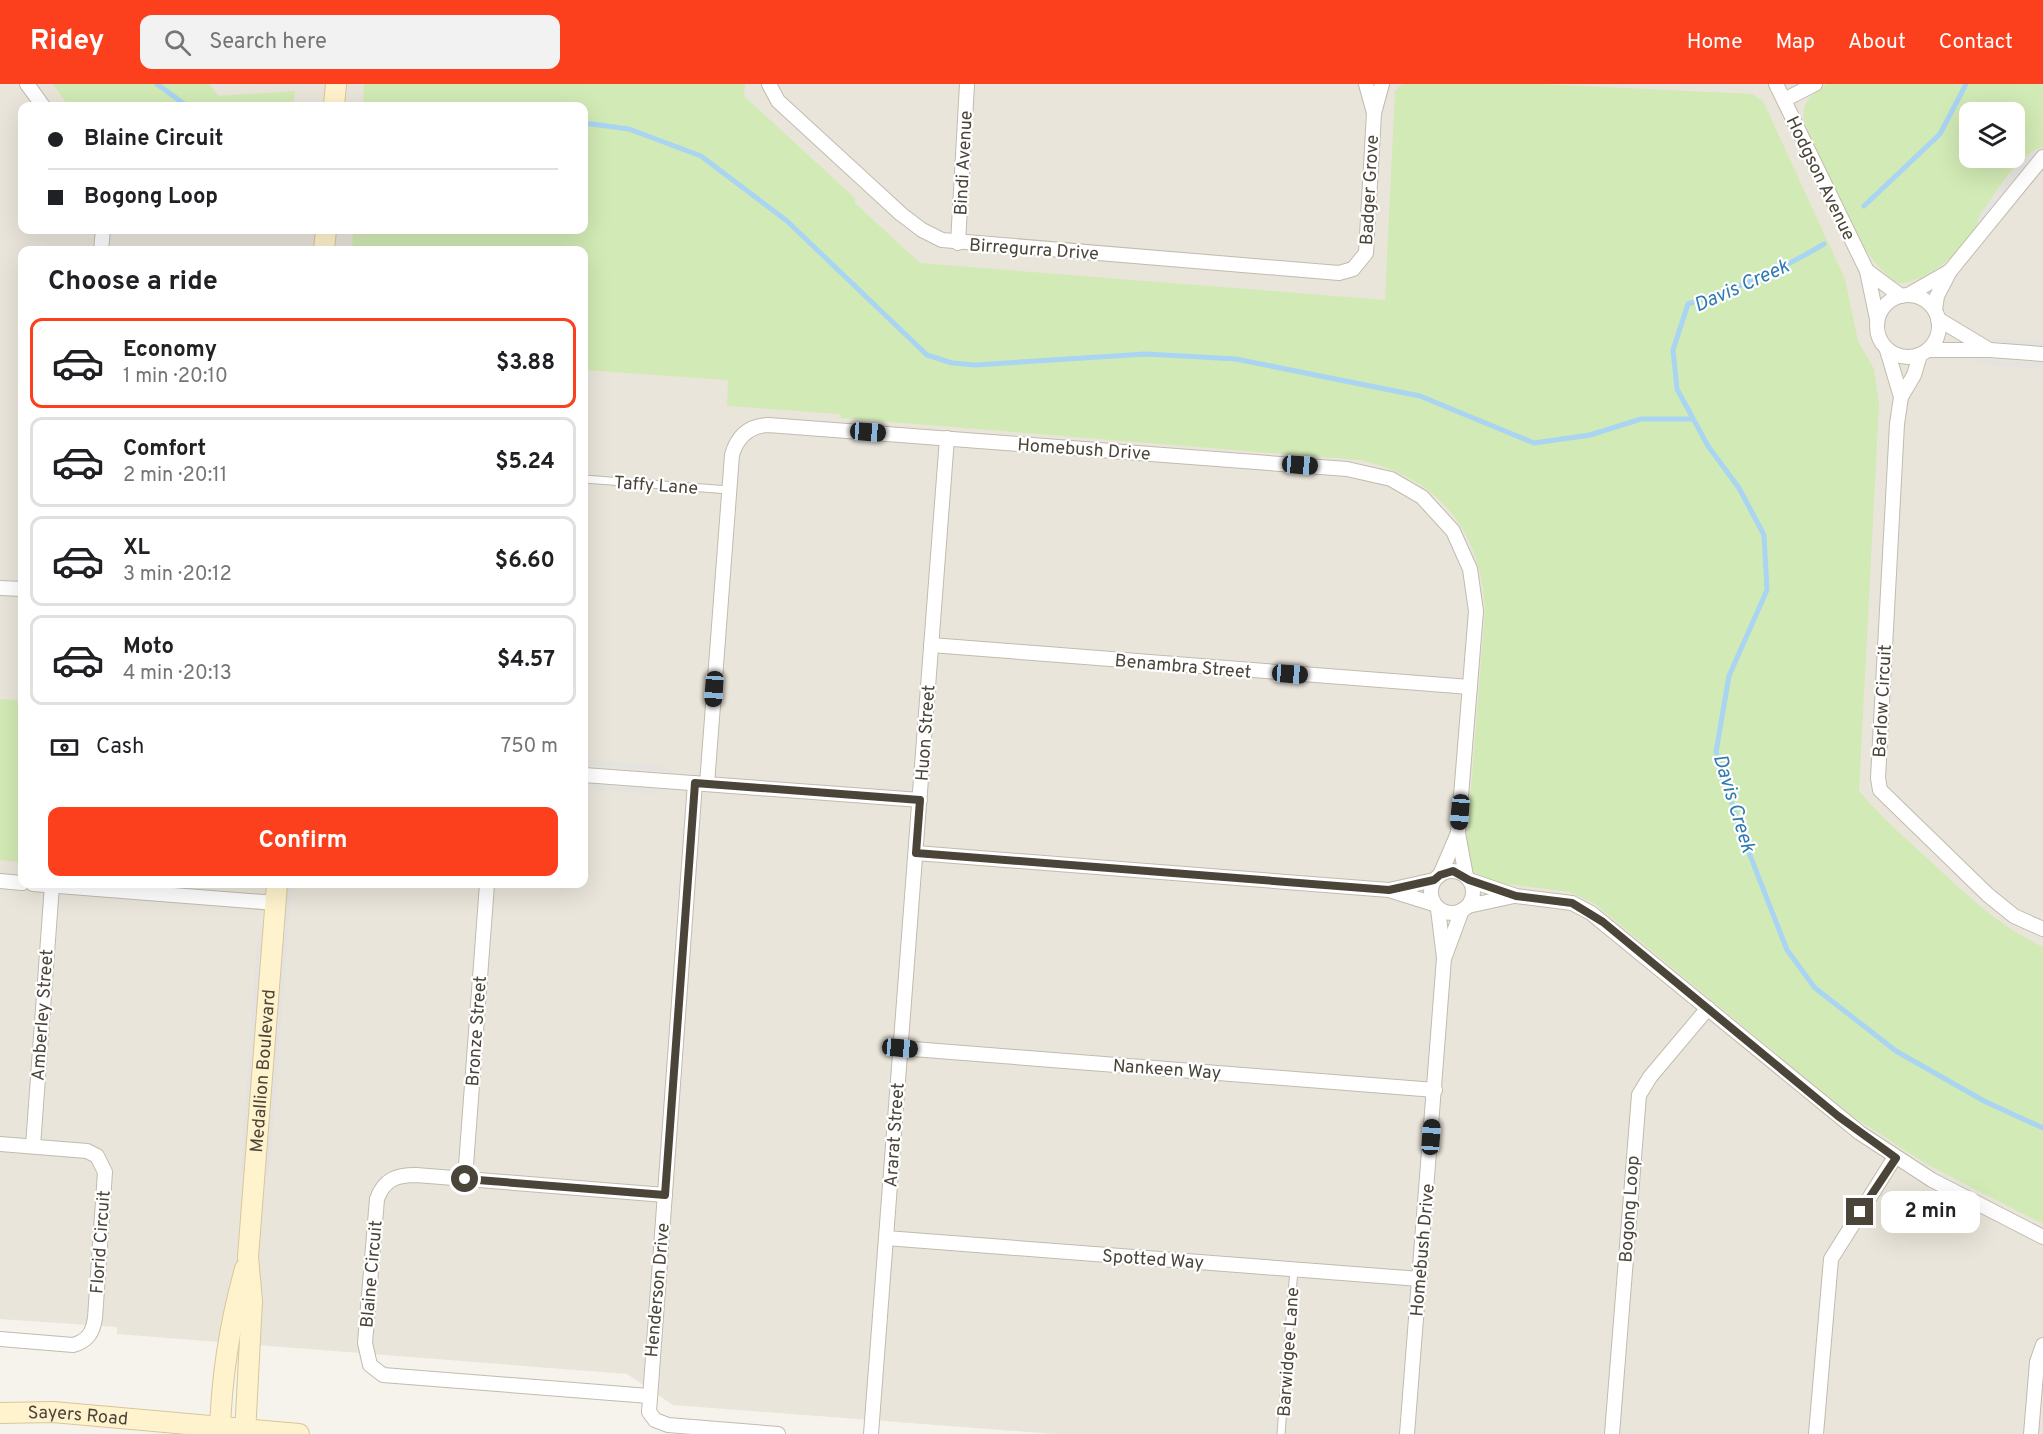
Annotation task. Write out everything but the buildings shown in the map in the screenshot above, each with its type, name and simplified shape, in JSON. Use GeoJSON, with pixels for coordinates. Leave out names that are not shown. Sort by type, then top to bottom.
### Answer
{"type":"FeatureCollection","features":[{"type":"Feature","properties":{"kind":"street"},"geometry":{"type":"LineString","coordinates":[[27,84],[40,102]]}},
{"type":"Feature","properties":{"kind":"street"},"geometry":{"type":"LineString","coordinates":[[334,102],[336,84]]}},
{"type":"Feature","properties":{"kind":"street","name":"Birregurra Drive"},"geometry":{"type":"LineString","coordinates":[[770,84],[778,101],[907,219],[932,235],[958,243],[1339,273],[1359,265]]}},
{"type":"Feature","properties":{"kind":"street","name":"Bindi Avenue"},"geometry":{"type":"LineString","coordinates":[[958,243],[967,84]]}},
{"type":"Feature","properties":{"kind":"street","name":"Badger Grove"},"geometry":{"type":"LineString","coordinates":[[1366,84],[1374,113]]}},
{"type":"Feature","properties":{"kind":"street","name":"Badger Grove"},"geometry":{"type":"LineString","coordinates":[[1359,265],[1367,246],[1374,113],[1382,84]]}},
{"type":"Feature","properties":{"kind":"street","name":"Hodgson Avenue"},"geometry":{"type":"LineString","coordinates":[[1776,84],[1867,271],[1877,319]]}},
{"type":"Feature","properties":{"kind":"street"},"geometry":{"type":"LineString","coordinates":[[1785,100],[1815,84]]}},
{"type":"Feature","properties":{"kind":"street"},"geometry":{"type":"LineString","coordinates":[[1925,352],[1938,334],[1937,296],[1950,271],[2043,157]]}},
{"type":"Feature","properties":{"kind":"street","name":"Hodgson Avenue"},"geometry":{"type":"LineString","coordinates":[[1867,271],[1904,295]]}},
{"type":"Feature","properties":{"kind":"street"},"geometry":{"type":"LineString","coordinates":[[1950,271],[1886,303],[1877,319],[1878,337],[1887,350],[1905,357],[1925,352],[1990,350],[2043,354]]}},
{"type":"Feature","properties":{"kind":"street"},"geometry":{"type":"LineString","coordinates":[[1904,295],[1922,298],[1936,315],[1990,350]]}},
{"type":"Feature","properties":{"kind":"street","name":"Barlow Circuit"},"geometry":{"type":"LineString","coordinates":[[1887,350],[1901,397],[1878,766],[1880,790],[1988,895],[2014,916],[2043,929]]}},
{"type":"Feature","properties":{"kind":"street","name":"Barlow Circuit"},"geometry":{"type":"LineString","coordinates":[[1901,397],[1925,352]]}},
{"type":"Feature","properties":{"kind":"street","name":"Homebush Drive"},"geometry":{"type":"LineString","coordinates":[[701,783],[735,445],[745,432],[759,425],[1347,469],[1391,479],[1408,488],[1435,509],[1453,531],[1465,555],[1476,603],[1458,833],[1467,878]]}},
{"type":"Feature","properties":{"kind":"street","name":"Huon Street"},"geometry":{"type":"LineString","coordinates":[[588,775],[920,800],[947,438]]}},
{"type":"Feature","properties":{"kind":"street"},"geometry":{"type":"LineString","coordinates":[[0,588],[18,589]]}},
{"type":"Feature","properties":{"kind":"street","name":"Benambra Street"},"geometry":{"type":"LineString","coordinates":[[931,645],[1470,687]]}},
{"type":"Feature","properties":{"kind":"street","name":"Henderson Drive"},"geometry":{"type":"LineString","coordinates":[[701,783],[649,1396],[651,1416],[668,1425],[778,1434]]}},
{"type":"Feature","properties":{"kind":"street","name":"Ararat Street"},"geometry":{"type":"LineString","coordinates":[[871,1434],[920,800]]}},
{"type":"Feature","properties":{"kind":"street","name":"Homebush Drive"},"geometry":{"type":"LineString","coordinates":[[1437,878],[1458,833]]}},
{"type":"Feature","properties":{"kind":"street"},"geometry":{"type":"LineString","coordinates":[[916,853],[1389,890],[1436,906],[1448,913],[1516,896]]}},
{"type":"Feature","properties":{"kind":"street"},"geometry":{"type":"LineString","coordinates":[[1389,890],[1437,878],[1453,871],[1516,896],[1561,901],[1591,913],[1838,1116],[1896,1158],[1968,1199],[2043,1237]]}},
{"type":"Feature","properties":{"kind":"street"},"geometry":{"type":"LineString","coordinates":[[1436,906],[1431,893],[1437,878]]}},
{"type":"Feature","properties":{"kind":"street"},"geometry":{"type":"LineString","coordinates":[[1465,908],[1473,893],[1467,878]]}},
{"type":"Feature","properties":{"kind":"street"},"geometry":{"type":"LineString","coordinates":[[0,881],[18,883]]}},
{"type":"Feature","properties":{"kind":"street","name":"Amberley Street"},"geometry":{"type":"LineString","coordinates":[[33,1146],[52,888]]}},
{"type":"Feature","properties":{"kind":"street"},"geometry":{"type":"LineString","coordinates":[[136,888],[276,893]]}},
{"type":"Feature","properties":{"kind":"street","name":"Bronze Street"},"geometry":{"type":"LineString","coordinates":[[465,1179],[487,888]]}},
{"type":"Feature","properties":{"kind":"street","name":"Medallion Boulevard"},"geometry":{"type":"LineString","coordinates":[[220,1430],[227,1344],[248,1257],[276,893]]}},
{"type":"Feature","properties":{"kind":"street","name":"Homebush Drive"},"geometry":{"type":"LineString","coordinates":[[1407,1434],[1444,958],[1436,906]]}},
{"type":"Feature","properties":{"kind":"street","name":"Homebush Drive"},"geometry":{"type":"LineString","coordinates":[[1444,958],[1465,908]]}},
{"type":"Feature","properties":{"kind":"street","name":"Bogong Loop"},"geometry":{"type":"LineString","coordinates":[[1612,1434],[1640,1095],[1650,1077],[1708,1008]]}},
{"type":"Feature","properties":{"kind":"street","name":"Nankeen Way"},"geometry":{"type":"LineString","coordinates":[[900,1048],[1435,1090]]}},
{"type":"Feature","properties":{"kind":"street","name":"Florid Circuit"},"geometry":{"type":"LineString","coordinates":[[0,1144],[87,1151],[97,1156],[104,1166],[94,1324],[87,1338],[73,1345],[0,1340]]}},
{"type":"Feature","properties":{"kind":"street"},"geometry":{"type":"LineString","coordinates":[[1816,1434],[1831,1259],[1896,1158]]}},
{"type":"Feature","properties":{"kind":"street","name":"Blaine Circuit"},"geometry":{"type":"LineString","coordinates":[[649,1396],[391,1377],[374,1371],[366,1356],[365,1343],[380,1192],[391,1179],[404,1175],[665,1195]]}},
{"type":"Feature","properties":{"kind":"street","name":"Spotted Way"},"geometry":{"type":"LineString","coordinates":[[886,1238],[1420,1279]]}},
{"type":"Feature","properties":{"kind":"street","name":"Medallion Boulevard"},"geometry":{"type":"LineString","coordinates":[[245,1432],[252,1301],[248,1257]]}},
{"type":"Feature","properties":{"kind":"street"},"geometry":{"type":"LineString","coordinates":[[2031,1434],[2037,1362],[2043,1345]]}},
{"type":"Feature","properties":{"kind":"street","name":"Sayers Road"},"geometry":{"type":"LineString","coordinates":[[0,1413],[53,1412],[220,1430],[299,1434]]}},
{"type":"Feature","properties":{"kind":"lane","name":"Taffy Lane"},"geometry":{"type":"LineString","coordinates":[[588,479],[729,490]]}},
{"type":"Feature","properties":{"kind":"lane","name":"Barwidgee Lane"},"geometry":{"type":"LineString","coordinates":[[1281,1434],[1294,1269]]}},
{"type":"Feature","properties":{"kind":"shaded area"},"geometry":{"type":"Polygon","coordinates":[[[0,84],[2043,84],[2043,1434],[1054,1434],[673,1405],[627,1374],[117,1334],[117,1327],[0,1319],[0,84]]]}},
{"type":"Feature","properties":{"kind":"shaded area"},"geometry":{"type":"Polygon","coordinates":[[[2042,148],[2025,167],[2025,159],[2033,151],[2042,148]]]}},
{"type":"Feature","properties":{"kind":"shaded area"},"geometry":{"type":"Polygon","coordinates":[[[2024,168],[1978,226],[1980,214],[2015,169],[2024,168]]]}},
{"type":"Feature","properties":{"kind":"shaded area"},"geometry":{"type":"Polygon","coordinates":[[[1984,338],[2043,341],[2043,347],[2013,345],[1984,338]]]}},
{"type":"Feature","properties":{"kind":"shaded area"},"geometry":{"type":"Polygon","coordinates":[[[1971,358],[2043,363],[2043,369],[1982,365],[1971,358]]]}},
{"type":"Feature","properties":{"kind":"shaded area"},"geometry":{"type":"Polygon","coordinates":[[[588,760],[665,766],[673,772],[588,765],[588,760]]]}},
{"type":"Feature","properties":{"kind":"shaded area"},"geometry":{"type":"Polygon","coordinates":[[[588,784],[663,790],[655,794],[588,789],[588,784]]]}},
{"type":"Feature","properties":{"kind":"shaded area"},"geometry":{"type":"Polygon","coordinates":[[[286,888],[292,888],[270,1168],[263,1182],[286,888]]]}},
{"type":"Feature","properties":{"kind":"shaded area"},"geometry":{"type":"Polygon","coordinates":[[[263,935],[244,1182],[241,1163],[257,942],[263,935]]]}},
{"type":"Feature","properties":{"kind":"green space"},"geometry":{"type":"Polygon","coordinates":[[[53,84],[210,84],[218,96],[295,91],[294,102],[65,102],[53,84]]]}},
{"type":"Feature","properties":{"kind":"green space"},"geometry":{"type":"Polygon","coordinates":[[[364,84],[745,84],[744,96],[855,198],[855,203],[920,263],[1385,300],[1395,91],[1402,84],[1540,84],[1752,94],[1763,101],[1845,279],[1858,341],[1874,369],[1879,405],[1859,791],[1893,827],[1969,897],[1996,919],[2043,947],[2043,1224],[1928,1165],[1852,1116],[1595,904],[1569,892],[1499,883],[1475,873],[1468,859],[1467,839],[1485,610],[1482,581],[1475,555],[1450,511],[1433,494],[1411,479],[1387,468],[1359,460],[841,418],[840,414],[727,406],[728,380],[588,370],[588,246],[352,246],[353,234],[588,234],[588,102],[363,102],[364,84]]]}},
{"type":"Feature","properties":{"kind":"green space"},"geometry":{"type":"Polygon","coordinates":[[[1827,84],[2043,84],[2043,147],[2025,158],[2025,102],[1959,102],[1959,168],[2014,168],[1978,219],[1969,239],[1959,250],[1934,270],[1909,282],[1899,283],[1884,273],[1870,256],[1832,186],[1804,122],[1804,109],[1812,95],[1827,84]]]}},
{"type":"Feature","properties":{"kind":"green space"},"geometry":{"type":"Polygon","coordinates":[[[0,699],[18,701],[18,862],[0,860],[0,699]]]}},
{"type":"Feature","properties":{"kind":"waterway"},"geometry":{"type":"LineString","coordinates":[[157,84],[182,102]]}},
{"type":"Feature","properties":{"kind":"waterway","name":"Davis Creek"},"geometry":{"type":"LineString","coordinates":[[1864,206],[1940,134],[1966,84]]}},
{"type":"Feature","properties":{"kind":"waterway"},"geometry":{"type":"LineString","coordinates":[[588,124],[629,129],[701,156],[787,221],[927,355],[952,363],[975,365],[1146,354],[1236,359],[1420,396],[1534,443],[1590,435],[1641,419],[1693,419]]}},
{"type":"Feature","properties":{"kind":"waterway","name":"Davis Creek"},"geometry":{"type":"LineString","coordinates":[[1824,244],[1758,278],[1688,304],[1673,350],[1677,389],[1708,446],[1739,488],[1764,535],[1767,590],[1729,676],[1716,752],[1739,827],[1787,950],[1815,988],[1896,1051],[1984,1101],[2043,1128]]}},
{"type":"Feature","properties":{"kind":"route"},"geometry":{"type":"LineString","coordinates":[[465,1179],[665,1195],[695,783],[920,800],[916,853],[1389,890],[1434,880],[1446,872],[1453,871],[1466,876],[1469,880],[1516,896],[1572,903],[1603,922],[1838,1116],[1896,1158],[1860,1212]]}}]}
